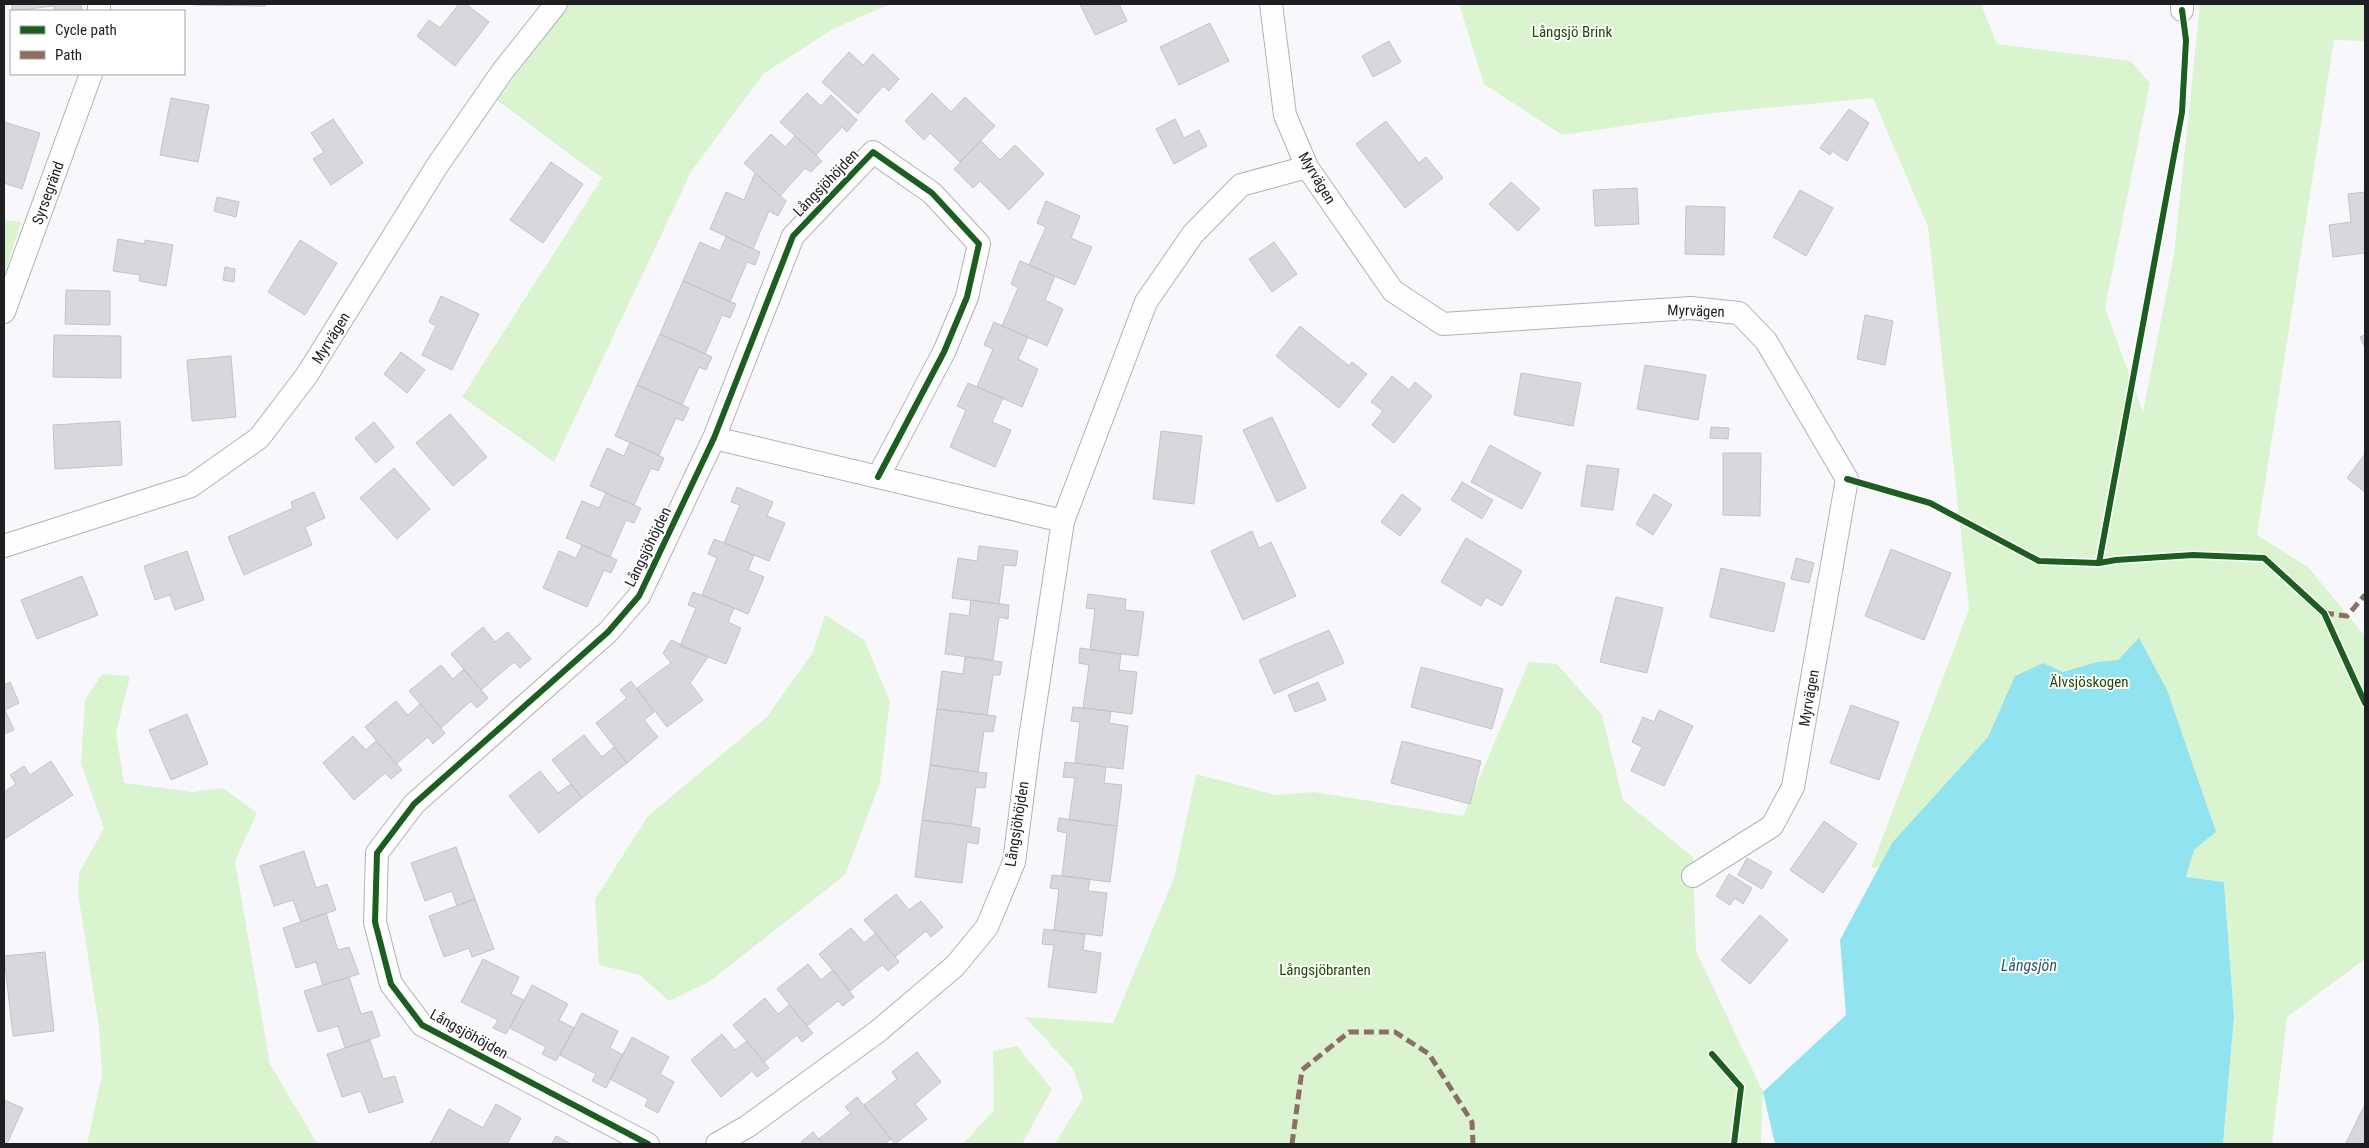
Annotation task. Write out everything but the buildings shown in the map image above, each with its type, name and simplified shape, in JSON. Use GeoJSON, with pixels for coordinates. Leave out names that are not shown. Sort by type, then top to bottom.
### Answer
{"type":"FeatureCollection","features":[{"type":"Feature","properties":{"kind":"street","name":"Myrvägen"},"geometry":{"type":"LineString","coordinates":[[4,546],[191,486],[259,438],[307,375],[436,166],[502,72],[556,4]]}},
{"type":"Feature","properties":{"kind":"street","name":"Myrvägen"},"geometry":{"type":"LineString","coordinates":[[1271,4],[1285,115],[1307,168],[1393,291],[1443,324],[1691,308],[1740,313],[1766,342],[1847,479],[1793,787],[1772,826],[1693,876]]}},
{"type":"Feature","properties":{"kind":"street","name":"Syrsegränd"},"geometry":{"type":"LineString","coordinates":[[4,312],[91,75]]}},
{"type":"Feature","properties":{"kind":"street","name":"Långsjöhöjden"},"geometry":{"type":"LineString","coordinates":[[648,1144],[422,1025],[391,984],[375,922],[377,853],[414,804],[608,632],[639,596],[714,438],[793,236],[873,152],[932,193],[978,244],[967,297],[944,352],[878,477]]}},
{"type":"Feature","properties":{"kind":"street","name":"Långsjöhöjden"},"geometry":{"type":"LineString","coordinates":[[717,1144],[748,1126],[877,1032],[955,966],[987,927],[1014,862],[1030,738],[1063,521],[1146,302],[1193,234],[1241,185],[1307,168]]}},
{"type":"Feature","properties":{"kind":"street"},"geometry":{"type":"LineString","coordinates":[[714,438],[1063,521]]}},
{"type":"Feature","properties":{"kind":"green space"},"geometry":{"type":"Polygon","coordinates":[[[570,4],[890,4],[833,29],[763,74],[691,172],[554,462],[462,397],[602,178],[497,100],[570,4]]]}},
{"type":"Feature","properties":{"kind":"green space"},"geometry":{"type":"Polygon","coordinates":[[[1459,4],[1981,4],[1997,44],[2131,61],[2150,83],[2105,308],[2143,412],[2174,254],[2200,4],[2365,4],[2365,41],[2334,40],[2257,535],[2308,567],[2365,636],[2365,959],[2287,1017],[2272,1144],[2223,1144],[2234,1017],[2224,882],[2186,877],[2194,850],[2216,832],[2069,826],[1871,868],[1969,609],[1928,227],[1873,98],[1713,113],[1562,135],[1484,84],[1459,4]]]}},
{"type":"Feature","properties":{"kind":"green space"},"geometry":{"type":"Polygon","coordinates":[[[4,220],[21,222],[4,276],[4,220]]]}},
{"type":"Feature","properties":{"kind":"green space"},"geometry":{"type":"Polygon","coordinates":[[[825,615],[864,640],[890,701],[880,783],[845,875],[709,982],[669,1001],[640,975],[599,965],[595,899],[648,816],[767,717],[813,652],[825,615]]]}},
{"type":"Feature","properties":{"kind":"green space","name":"Långsjöbranten"},"geometry":{"type":"Polygon","coordinates":[[[1529,662],[1557,664],[1602,715],[1623,800],[1693,857],[1696,951],[1763,1092],[1761,1144],[1055,1144],[1083,1098],[1073,1069],[1025,1017],[1113,1023],[1174,878],[1196,774],[1276,795],[1314,792],[1463,816],[1529,662]]]}},
{"type":"Feature","properties":{"kind":"green space"},"geometry":{"type":"Polygon","coordinates":[[[102,674],[130,676],[116,733],[124,783],[192,792],[223,788],[257,813],[235,861],[270,1064],[315,1140],[320,1144],[87,1144],[102,1075],[99,1027],[78,893],[79,873],[104,828],[81,764],[85,699],[102,674]]]}},
{"type":"Feature","properties":{"kind":"green space"},"geometry":{"type":"Polygon","coordinates":[[[1017,1046],[1052,1089],[1022,1144],[963,1144],[994,1110],[993,1051],[1017,1046]]]}},
{"type":"Feature","properties":{"kind":"water","name":"Långsjön"},"geometry":{"type":"Polygon","coordinates":[[[2139,638],[2167,690],[2216,832],[2194,850],[2186,877],[2224,882],[2234,1017],[2223,1144],[1775,1144],[1763,1092],[1846,1015],[1840,940],[1892,843],[1988,737],[2015,676],[2043,663],[2063,672],[2097,662],[2118,660],[2139,638]]]}},
{"type":"Feature","properties":{"kind":"marked path"},"geometry":{"type":"LineString","coordinates":[[2324,613],[2347,616],[2365,595]]}},
{"type":"Feature","properties":{"kind":"marked path"},"geometry":{"type":"LineString","coordinates":[[1292,1144],[1302,1070],[1349,1032],[1395,1032],[1429,1054],[1472,1122],[1473,1144]]}},
{"type":"Feature","properties":{"kind":"cycle path"},"geometry":{"type":"LineString","coordinates":[[2099,563],[2182,112],[2186,40],[2182,10]]}},
{"type":"Feature","properties":{"kind":"cycle path"},"geometry":{"type":"LineString","coordinates":[[648,1144],[422,1025],[391,984],[375,922],[377,853],[414,804],[608,632],[639,596],[714,438],[793,236],[873,152],[932,193],[979,244],[967,297],[944,352],[878,477]]}},
{"type":"Feature","properties":{"kind":"cycle path"},"geometry":{"type":"LineString","coordinates":[[1847,479],[1930,503],[2039,561],[2099,563],[2116,560],[2193,555],[2264,558],[2324,613],[2365,703]]}},
{"type":"Feature","properties":{"kind":"cycle path"},"geometry":{"type":"LineString","coordinates":[[1712,1054],[1741,1087],[1734,1144]]}},
{"type":"Feature","properties":{"kind":"park label","name":"Långsjö Brink"},"geometry":{"type":"Point","coordinates":[1572,32]}},
{"type":"Feature","properties":{"kind":"park label","name":"Älvsjöskogen"},"geometry":{"type":"Point","coordinates":[2089,682]}}]}
